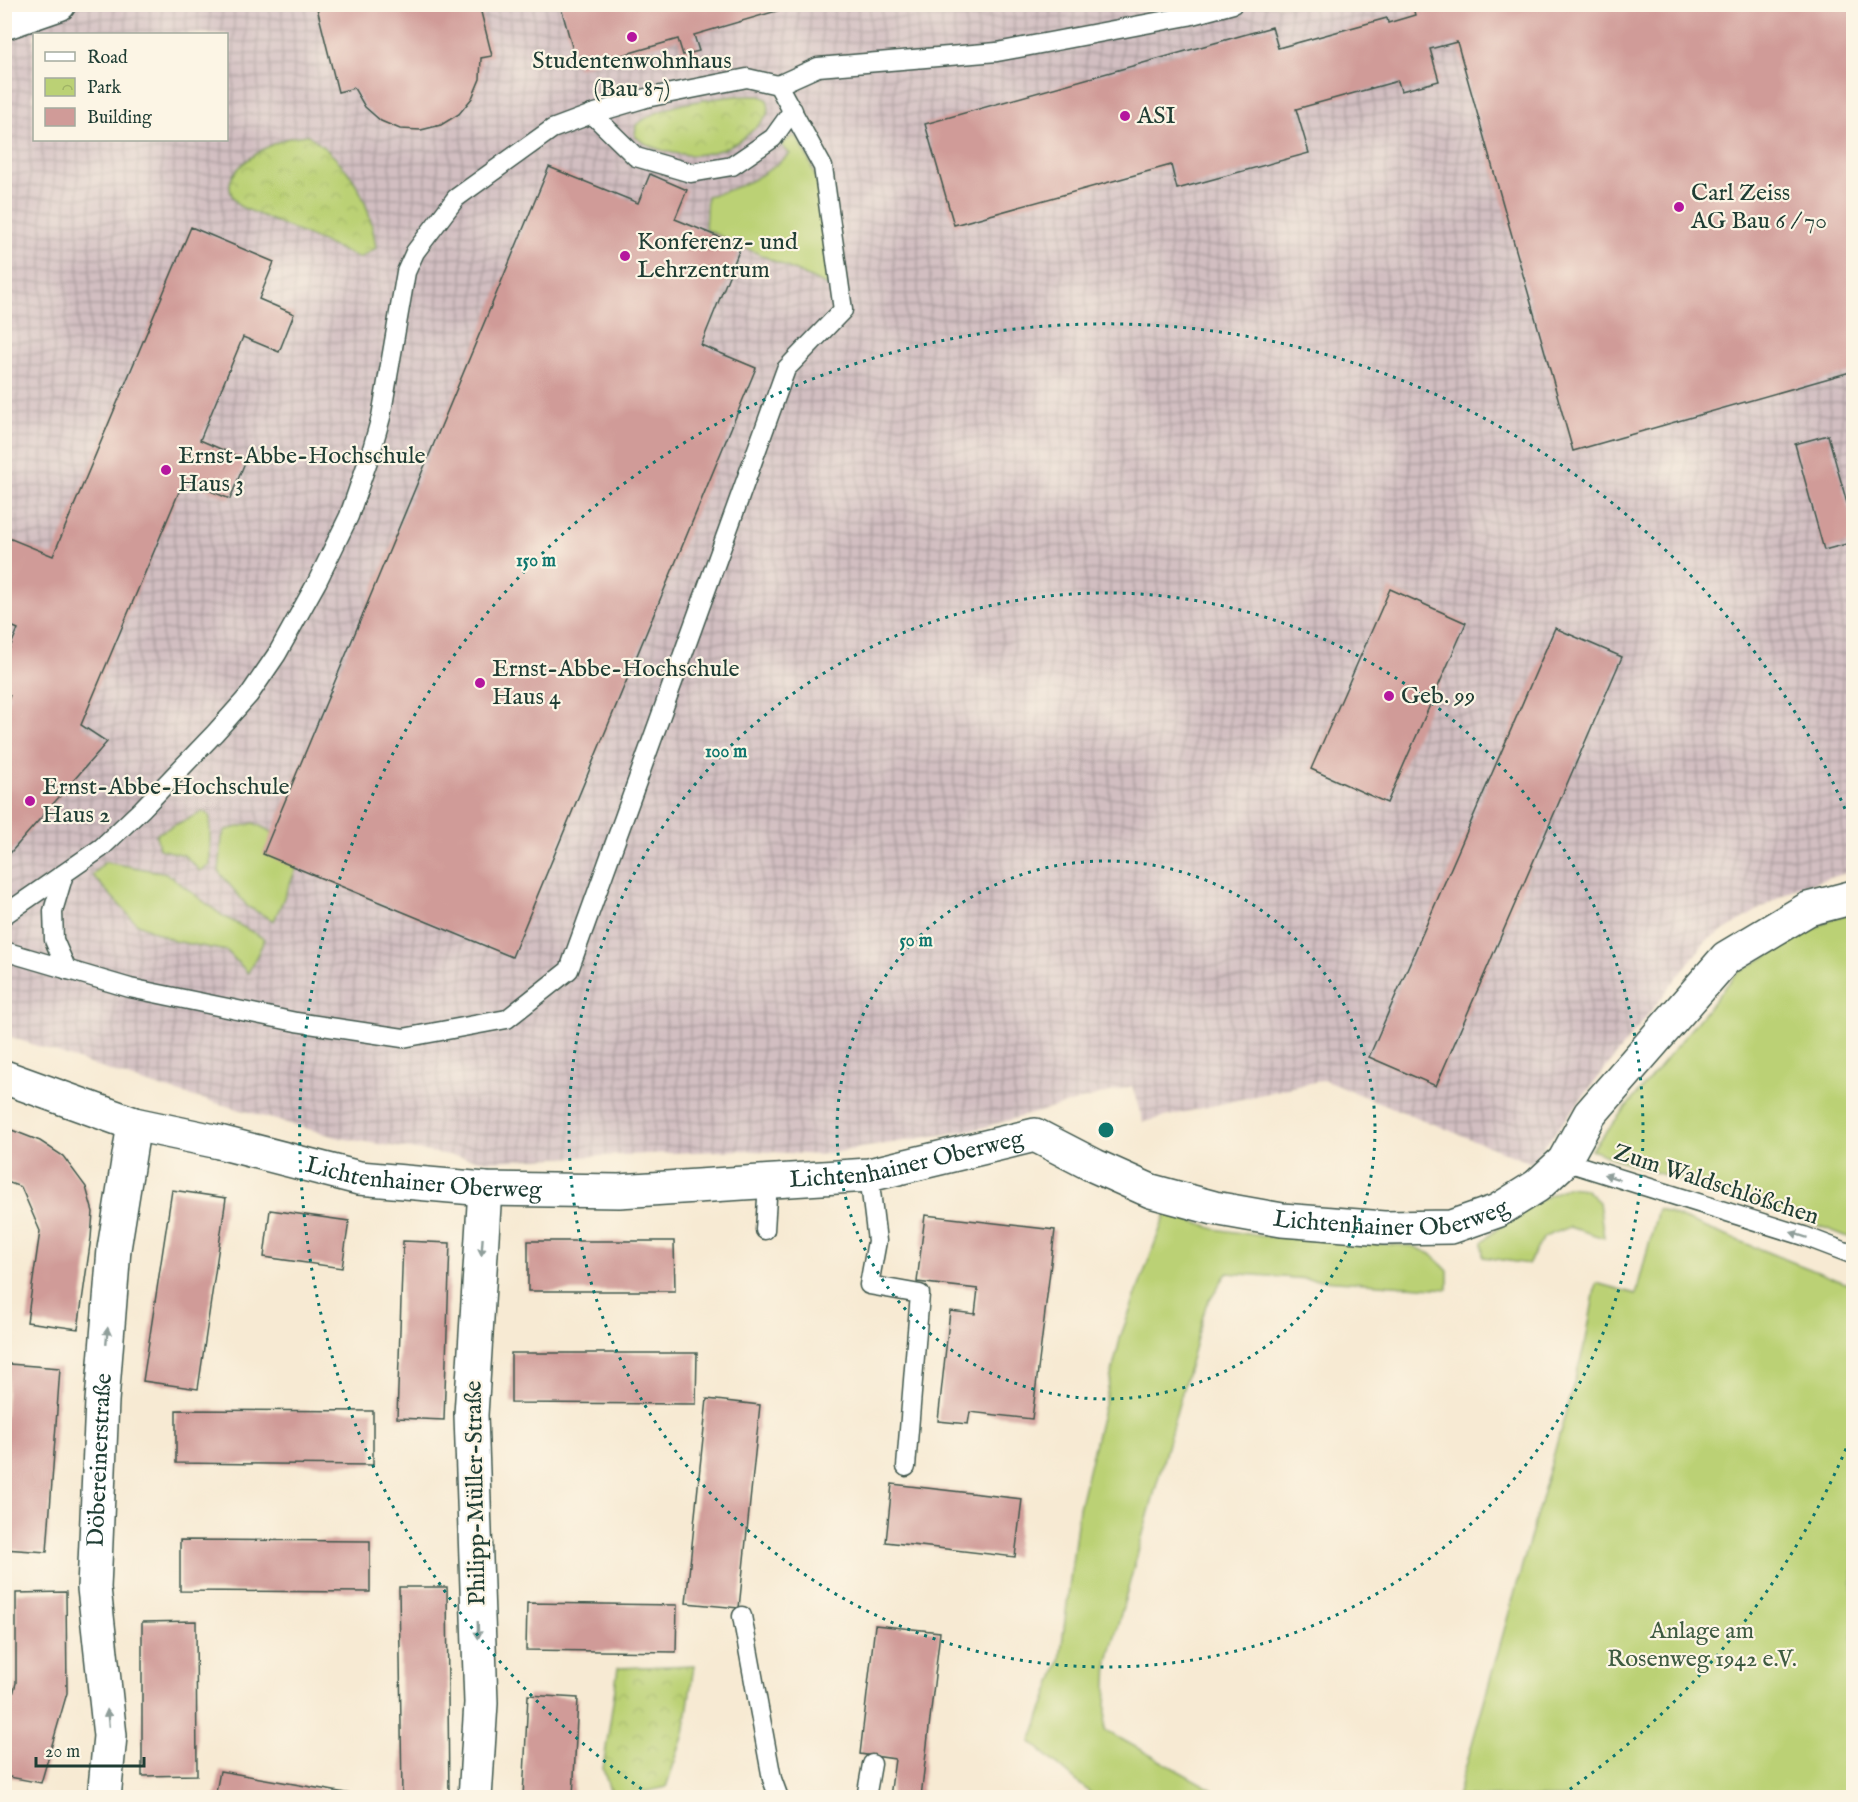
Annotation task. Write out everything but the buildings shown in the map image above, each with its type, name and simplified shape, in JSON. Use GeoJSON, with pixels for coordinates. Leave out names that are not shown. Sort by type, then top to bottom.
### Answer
{"type":"FeatureCollection","features":[{"type":"Feature","properties":{"kind":"street"},"geometry":{"type":"LineString","coordinates":[[4,23],[59,4]]}},
{"type":"Feature","properties":{"kind":"street","name":"Lichtenhainer Oberweg"},"geometry":{"type":"LineString","coordinates":[[4,1077],[134,1124],[219,1142],[359,1178],[485,1189],[619,1191],[768,1182],[869,1175],[1035,1136],[1151,1191],[1214,1208],[1282,1220],[1384,1228],[1451,1227],[1497,1211],[1537,1186],[1564,1161],[1590,1114],[1726,958],[1808,909],[1854,897]]}},
{"type":"Feature","properties":{"kind":"street","name":"Döbereinerstraße"},"geometry":{"type":"LineString","coordinates":[[104,1797],[110,1736],[94,1588],[102,1401],[114,1249],[134,1124]]}},
{"type":"Feature","properties":{"kind":"street","name":"Philipp-Müller-Straße"},"geometry":{"type":"LineString","coordinates":[[475,1797],[481,1703],[471,1415],[485,1189]]}},
{"type":"Feature","properties":{"kind":"lane"},"geometry":{"type":"LineString","coordinates":[[4,915],[101,848],[142,809],[249,695],[277,654],[298,618],[349,516],[372,449],[381,417],[406,272],[415,252],[456,198],[552,129],[646,98],[747,78],[778,85],[818,67],[997,52],[1188,16],[1233,4]]}},
{"type":"Feature","properties":{"kind":"lane"},"geometry":{"type":"LineString","coordinates":[[4,951],[130,988],[296,1022],[403,1038],[507,1019],[569,970],[786,369],[843,310],[823,167],[778,85]]}},
{"type":"Feature","properties":{"kind":"lane"},"geometry":{"type":"LineString","coordinates":[[592,114],[636,157],[691,173],[732,166],[773,138],[793,110]]}},
{"type":"Feature","properties":{"kind":"lane"},"geometry":{"type":"LineString","coordinates":[[64,874],[53,911],[54,940],[67,970]]}},
{"type":"Feature","properties":{"kind":"lane","name":"Zum Waldschlößchen"},"geometry":{"type":"LineString","coordinates":[[1564,1161],[1804,1236],[1854,1255]]}},
{"type":"Feature","properties":{"kind":"lane"},"geometry":{"type":"LineString","coordinates":[[869,1175],[877,1241],[869,1285],[920,1294],[906,1467]]}},
{"type":"Feature","properties":{"kind":"lane"},"geometry":{"type":"LineString","coordinates":[[765,1230],[768,1182]]}},
{"type":"Feature","properties":{"kind":"lane"},"geometry":{"type":"LineString","coordinates":[[742,1616],[772,1779],[779,1797]]}},
{"type":"Feature","properties":{"kind":"lane"},"geometry":{"type":"LineString","coordinates":[[866,1797],[872,1764]]}},
{"type":"Feature","properties":{"kind":"shaded area"},"geometry":{"type":"Polygon","coordinates":[[[5,5],[1853,5],[1853,871],[1795,888],[1706,941],[1531,1163],[1323,1080],[1143,1122],[1132,1086],[977,1129],[819,1155],[740,1150],[487,1161],[340,1138],[145,1083],[5,1035],[5,5]]]}},
{"type":"Feature","properties":{"kind":"green space"},"geometry":{"type":"Polygon","coordinates":[[[735,96],[760,96],[767,99],[769,111],[752,130],[726,148],[686,155],[648,145],[635,136],[636,125],[658,112],[683,104],[735,96]]]}},
{"type":"Feature","properties":{"kind":"green space"},"geometry":{"type":"Polygon","coordinates":[[[308,135],[347,170],[363,197],[376,248],[359,258],[239,206],[231,193],[232,177],[254,155],[282,140],[308,135]]]}},
{"type":"Feature","properties":{"kind":"green space"},"geometry":{"type":"Polygon","coordinates":[[[792,136],[797,137],[806,154],[819,191],[826,229],[830,287],[705,229],[707,196],[751,181],[770,169],[790,154],[781,145],[792,136]]]}},
{"type":"Feature","properties":{"kind":"green space"},"geometry":{"type":"Polygon","coordinates":[[[202,812],[207,813],[210,817],[210,865],[200,871],[184,855],[159,849],[156,834],[202,812]]]}},
{"type":"Feature","properties":{"kind":"green space"},"geometry":{"type":"Polygon","coordinates":[[[254,823],[272,832],[297,867],[274,921],[248,907],[219,872],[222,838],[226,830],[254,823]]]}},
{"type":"Feature","properties":{"kind":"green space"},"geometry":{"type":"Polygon","coordinates":[[[105,862],[166,873],[223,916],[265,939],[248,973],[227,951],[174,941],[136,923],[92,875],[105,862]]]}},
{"type":"Feature","properties":{"kind":"green space"},"geometry":{"type":"Polygon","coordinates":[[[1853,912],[1853,1239],[1821,1226],[1591,1150],[1736,974],[1831,919],[1853,912]]]}},
{"type":"Feature","properties":{"kind":"green space"},"geometry":{"type":"Polygon","coordinates":[[[1567,1187],[1585,1189],[1599,1202],[1604,1238],[1570,1227],[1544,1237],[1528,1264],[1483,1257],[1482,1242],[1492,1233],[1522,1211],[1567,1187]]]}},
{"type":"Feature","properties":{"kind":"green space","name":"Anlage am Rosenweg 1942 e.V."},"geometry":{"type":"Polygon","coordinates":[[[1658,1209],[1853,1286],[1853,1797],[1457,1797],[1586,1340],[1596,1283],[1636,1294],[1658,1209]]]}},
{"type":"Feature","properties":{"kind":"green space"},"geometry":{"type":"Polygon","coordinates":[[[1166,1213],[1215,1229],[1261,1236],[1413,1246],[1431,1254],[1448,1271],[1448,1289],[1227,1273],[1206,1305],[1108,1661],[1105,1730],[1213,1790],[1211,1797],[1095,1797],[1031,1742],[1060,1660],[1079,1508],[1121,1335],[1166,1213]]]}},
{"type":"Feature","properties":{"kind":"green space"},"geometry":{"type":"Polygon","coordinates":[[[694,1665],[684,1734],[666,1787],[622,1797],[612,1797],[603,1769],[618,1668],[694,1665]]]}},
{"type":"Feature","properties":{"kind":"place","name":"Studentenwohnhaus (Bau 87)"},"geometry":{"type":"Point","coordinates":[632,37]}},
{"type":"Feature","properties":{"kind":"place","name":"ASI"},"geometry":{"type":"Point","coordinates":[1125,116]}},
{"type":"Feature","properties":{"kind":"place","name":"Carl Zeiss AG Bau 6 / 70"},"geometry":{"type":"Point","coordinates":[1679,207]}},
{"type":"Feature","properties":{"kind":"place","name":"Konferenz- und Lehrzentrum"},"geometry":{"type":"Point","coordinates":[625,256]}},
{"type":"Feature","properties":{"kind":"place","name":"Ernst-Abbe-Hochschule Haus 3"},"geometry":{"type":"Point","coordinates":[166,470]}},
{"type":"Feature","properties":{"kind":"place","name":"Ernst-Abbe-Hochschule Haus 4"},"geometry":{"type":"Point","coordinates":[480,683]}},
{"type":"Feature","properties":{"kind":"place","name":"Geb. 99"},"geometry":{"type":"Point","coordinates":[1389,696]}},
{"type":"Feature","properties":{"kind":"place","name":"Ernst-Abbe-Hochschule Haus 2"},"geometry":{"type":"Point","coordinates":[30,801]}}]}
